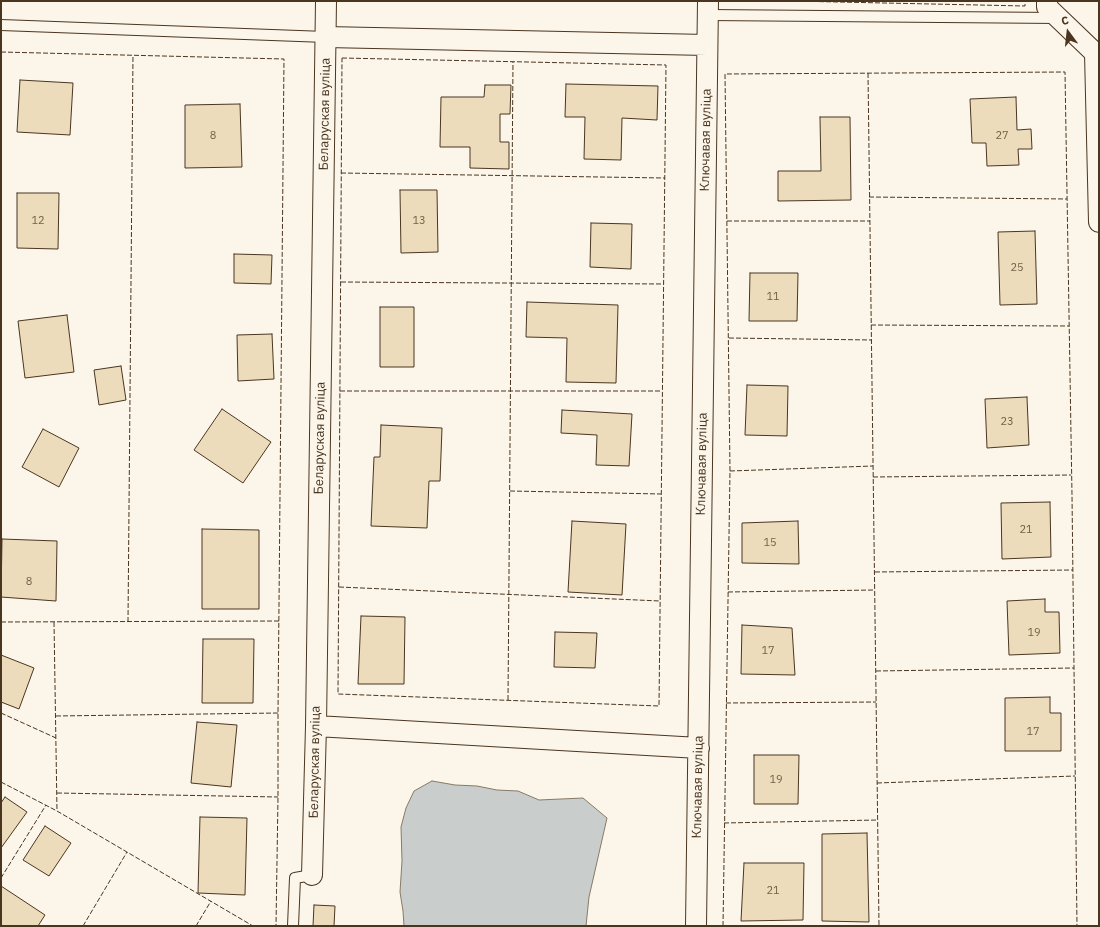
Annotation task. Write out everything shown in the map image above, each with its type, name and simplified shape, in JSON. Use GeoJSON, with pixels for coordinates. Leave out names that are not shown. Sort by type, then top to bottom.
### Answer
{"type":"FeatureCollection","features":[{"type":"Feature","properties":{"kind":"street","name":"Беларуская вуліца"},"geometry":{"type":"LineString","coordinates":[[312,875],[316,726],[326,1]]}},
{"type":"Feature","properties":{"kind":"street"},"geometry":{"type":"LineString","coordinates":[[1047,1],[1047,7],[1097,53],[1099,222]]}},
{"type":"Feature","properties":{"kind":"street","name":"Ключавая вуліца"},"geometry":{"type":"LineString","coordinates":[[696,926],[708,8]]}},
{"type":"Feature","properties":{"kind":"street"},"geometry":{"type":"LineString","coordinates":[[326,37],[707,44]]}},
{"type":"Feature","properties":{"kind":"street"},"geometry":{"type":"LineString","coordinates":[[316,726],[699,748]]}},
{"type":"Feature","properties":{"kind":"lane"},"geometry":{"type":"LineString","coordinates":[[708,8],[1059,18]]}},
{"type":"Feature","properties":{"kind":"lane"},"geometry":{"type":"LineString","coordinates":[[1,25],[326,37]]}},
{"type":"Feature","properties":{"kind":"lane"},"geometry":{"type":"LineString","coordinates":[[293,926],[295,878],[312,875]]}},
{"type":"Feature","properties":{"kind":"shaded area"},"geometry":{"type":"Polygon","coordinates":[[[432,781],[455,785],[477,786],[497,790],[518,791],[539,800],[583,798],[607,818],[589,897],[586,926],[404,926],[400,892],[402,861],[401,827],[406,808],[414,791],[432,781]]]}},
{"type":"Feature","properties":{"kind":"building"},"geometry":{"type":"Polygon","coordinates":[[[20,80],[73,83],[70,135],[17,132],[20,80]]]}},
{"type":"Feature","properties":{"kind":"building"},"geometry":{"type":"Polygon","coordinates":[[[566,84],[658,86],[657,120],[622,118],[621,160],[584,159],[585,117],[565,117],[566,84]]]}},
{"type":"Feature","properties":{"kind":"building"},"geometry":{"type":"Polygon","coordinates":[[[485,85],[511,85],[510,114],[500,114],[500,142],[509,142],[509,169],[470,168],[470,147],[440,147],[441,97],[484,97],[485,85]]]}},
{"type":"Feature","properties":{"kind":"building"},"geometry":{"type":"Polygon","coordinates":[[[1016,97],[1017,130],[1031,129],[1032,149],[1018,149],[1019,165],[987,166],[986,143],[972,143],[970,99],[1016,97]]]}},
{"type":"Feature","properties":{"kind":"building"},"geometry":{"type":"Polygon","coordinates":[[[240,104],[242,167],[185,168],[185,105],[240,104]]]}},
{"type":"Feature","properties":{"kind":"building"},"geometry":{"type":"Polygon","coordinates":[[[820,117],[850,117],[851,200],[778,201],[778,171],[821,171],[820,117]]]}},
{"type":"Feature","properties":{"kind":"building"},"geometry":{"type":"Polygon","coordinates":[[[400,190],[437,190],[438,252],[401,253],[400,190]]]}},
{"type":"Feature","properties":{"kind":"building"},"geometry":{"type":"Polygon","coordinates":[[[17,193],[59,193],[58,249],[17,248],[17,193]]]}},
{"type":"Feature","properties":{"kind":"building"},"geometry":{"type":"Polygon","coordinates":[[[591,223],[632,224],[631,269],[590,267],[591,223]]]}},
{"type":"Feature","properties":{"kind":"building"},"geometry":{"type":"Polygon","coordinates":[[[1035,231],[1037,304],[1000,305],[998,232],[1035,231]]]}},
{"type":"Feature","properties":{"kind":"building"},"geometry":{"type":"Polygon","coordinates":[[[234,254],[272,255],[271,284],[234,283],[234,254]]]}},
{"type":"Feature","properties":{"kind":"building"},"geometry":{"type":"Polygon","coordinates":[[[750,273],[798,273],[797,321],[749,321],[750,273]]]}},
{"type":"Feature","properties":{"kind":"building"},"geometry":{"type":"Polygon","coordinates":[[[527,302],[618,305],[616,383],[566,382],[567,338],[526,337],[527,302]]]}},
{"type":"Feature","properties":{"kind":"building"},"geometry":{"type":"Polygon","coordinates":[[[380,307],[414,307],[414,367],[380,367],[380,307]]]}},
{"type":"Feature","properties":{"kind":"building"},"geometry":{"type":"Polygon","coordinates":[[[67,315],[74,372],[25,378],[18,321],[67,315]]]}},
{"type":"Feature","properties":{"kind":"building"},"geometry":{"type":"Polygon","coordinates":[[[272,334],[274,379],[238,381],[237,335],[272,334]]]}},
{"type":"Feature","properties":{"kind":"building"},"geometry":{"type":"Polygon","coordinates":[[[121,366],[126,400],[99,405],[94,370],[121,366]]]}},
{"type":"Feature","properties":{"kind":"building"},"geometry":{"type":"Polygon","coordinates":[[[747,385],[788,386],[787,436],[745,435],[747,385]]]}},
{"type":"Feature","properties":{"kind":"building"},"geometry":{"type":"Polygon","coordinates":[[[1027,397],[1029,445],[987,448],[985,399],[1027,397]]]}},
{"type":"Feature","properties":{"kind":"building"},"geometry":{"type":"Polygon","coordinates":[[[222,409],[271,442],[243,483],[194,450],[222,409]]]}},
{"type":"Feature","properties":{"kind":"building"},"geometry":{"type":"Polygon","coordinates":[[[562,410],[632,414],[629,466],[596,465],[597,435],[561,433],[562,410]]]}},
{"type":"Feature","properties":{"kind":"building"},"geometry":{"type":"Polygon","coordinates":[[[381,425],[442,428],[440,481],[429,481],[427,528],[371,526],[374,457],[380,457],[381,425]]]}},
{"type":"Feature","properties":{"kind":"building"},"geometry":{"type":"Polygon","coordinates":[[[43,429],[79,448],[59,487],[22,467],[43,429]]]}},
{"type":"Feature","properties":{"kind":"building"},"geometry":{"type":"Polygon","coordinates":[[[1050,502],[1051,557],[1002,559],[1001,503],[1050,502]]]}},
{"type":"Feature","properties":{"kind":"building"},"geometry":{"type":"Polygon","coordinates":[[[572,521],[626,524],[622,595],[568,592],[572,521]]]}},
{"type":"Feature","properties":{"kind":"building"},"geometry":{"type":"Polygon","coordinates":[[[798,521],[799,564],[742,563],[742,523],[798,521]]]}},
{"type":"Feature","properties":{"kind":"building"},"geometry":{"type":"Polygon","coordinates":[[[202,529],[259,530],[259,609],[202,609],[202,529]]]}},
{"type":"Feature","properties":{"kind":"building"},"geometry":{"type":"Polygon","coordinates":[[[2,539],[57,541],[56,601],[1,597],[2,539]]]}},
{"type":"Feature","properties":{"kind":"building"},"geometry":{"type":"Polygon","coordinates":[[[1045,599],[1045,612],[1059,612],[1060,653],[1009,655],[1007,601],[1045,599]]]}},
{"type":"Feature","properties":{"kind":"building"},"geometry":{"type":"Polygon","coordinates":[[[361,616],[405,617],[404,684],[358,684],[361,616]]]}},
{"type":"Feature","properties":{"kind":"building"},"geometry":{"type":"Polygon","coordinates":[[[742,625],[792,628],[795,675],[741,674],[742,625]]]}},
{"type":"Feature","properties":{"kind":"building"},"geometry":{"type":"Polygon","coordinates":[[[555,632],[597,633],[595,668],[554,667],[555,632]]]}},
{"type":"Feature","properties":{"kind":"building"},"geometry":{"type":"Polygon","coordinates":[[[203,639],[254,639],[253,703],[202,703],[203,639]]]}},
{"type":"Feature","properties":{"kind":"building"},"geometry":{"type":"Polygon","coordinates":[[[1,655],[34,668],[19,709],[1,702],[1,655]]]}},
{"type":"Feature","properties":{"kind":"building"},"geometry":{"type":"Polygon","coordinates":[[[1050,697],[1050,713],[1061,713],[1061,751],[1005,751],[1005,698],[1050,697]]]}},
{"type":"Feature","properties":{"kind":"building"},"geometry":{"type":"Polygon","coordinates":[[[197,722],[237,725],[231,787],[191,783],[197,722]]]}},
{"type":"Feature","properties":{"kind":"building"},"geometry":{"type":"Polygon","coordinates":[[[754,755],[799,755],[798,804],[754,804],[754,755]]]}},
{"type":"Feature","properties":{"kind":"building"},"geometry":{"type":"Polygon","coordinates":[[[5,797],[27,812],[1,848],[1,803],[5,797]]]}},
{"type":"Feature","properties":{"kind":"building"},"geometry":{"type":"Polygon","coordinates":[[[200,817],[247,818],[245,895],[198,893],[200,817]]]}},
{"type":"Feature","properties":{"kind":"building"},"geometry":{"type":"Polygon","coordinates":[[[45,826],[71,843],[49,876],[23,860],[45,826]]]}},
{"type":"Feature","properties":{"kind":"building"},"geometry":{"type":"Polygon","coordinates":[[[867,833],[869,922],[822,921],[822,834],[867,833]]]}},
{"type":"Feature","properties":{"kind":"building"},"geometry":{"type":"Polygon","coordinates":[[[744,863],[804,863],[803,920],[741,921],[744,863]]]}},
{"type":"Feature","properties":{"kind":"building"},"geometry":{"type":"Polygon","coordinates":[[[1,886],[45,915],[38,926],[1,926],[1,886]]]}},
{"type":"Feature","properties":{"kind":"building"},"geometry":{"type":"Polygon","coordinates":[[[314,905],[335,906],[334,926],[313,926],[314,905]]]}},
{"type":"Feature","properties":{"kind":"fence"},"geometry":{"type":"LineString","coordinates":[[791,1],[1025,6],[1025,1]]}},
{"type":"Feature","properties":{"kind":"fence"},"geometry":{"type":"LineString","coordinates":[[1,52],[284,59],[276,926]]}},
{"type":"Feature","properties":{"kind":"fence"},"geometry":{"type":"LineString","coordinates":[[128,622],[133,55]]}},
{"type":"Feature","properties":{"kind":"fence"},"geometry":{"type":"LineString","coordinates":[[342,58],[666,65],[659,706],[338,694],[342,58]]}},
{"type":"Feature","properties":{"kind":"fence"},"geometry":{"type":"LineString","coordinates":[[508,700],[513,62]]}},
{"type":"Feature","properties":{"kind":"fence"},"geometry":{"type":"LineString","coordinates":[[723,926],[730,471],[725,74],[1065,72],[1077,926]]}},
{"type":"Feature","properties":{"kind":"fence"},"geometry":{"type":"LineString","coordinates":[[868,73],[879,926]]}},
{"type":"Feature","properties":{"kind":"fence"},"geometry":{"type":"LineString","coordinates":[[341,173],[665,178]]}},
{"type":"Feature","properties":{"kind":"fence"},"geometry":{"type":"LineString","coordinates":[[869,197],[1067,199]]}},
{"type":"Feature","properties":{"kind":"fence"},"geometry":{"type":"LineString","coordinates":[[727,221],[870,221]]}},
{"type":"Feature","properties":{"kind":"fence"},"geometry":{"type":"LineString","coordinates":[[341,282],[664,284]]}},
{"type":"Feature","properties":{"kind":"fence"},"geometry":{"type":"LineString","coordinates":[[871,325],[1069,326]]}},
{"type":"Feature","properties":{"kind":"fence"},"geometry":{"type":"LineString","coordinates":[[729,338],[872,340]]}},
{"type":"Feature","properties":{"kind":"fence"},"geometry":{"type":"LineString","coordinates":[[340,391],[662,391]]}},
{"type":"Feature","properties":{"kind":"fence"},"geometry":{"type":"LineString","coordinates":[[730,471],[873,466]]}},
{"type":"Feature","properties":{"kind":"fence"},"geometry":{"type":"LineString","coordinates":[[873,477],[1071,475]]}},
{"type":"Feature","properties":{"kind":"fence"},"geometry":{"type":"LineString","coordinates":[[510,491],[661,494]]}},
{"type":"Feature","properties":{"kind":"fence"},"geometry":{"type":"LineString","coordinates":[[875,572],[1073,570]]}},
{"type":"Feature","properties":{"kind":"fence"},"geometry":{"type":"LineString","coordinates":[[339,587],[660,601]]}},
{"type":"Feature","properties":{"kind":"fence"},"geometry":{"type":"LineString","coordinates":[[728,592],[875,590]]}},
{"type":"Feature","properties":{"kind":"fence"},"geometry":{"type":"LineString","coordinates":[[1,622],[279,621]]}},
{"type":"Feature","properties":{"kind":"fence"},"geometry":{"type":"LineString","coordinates":[[54,622],[57,811],[253,926]]}},
{"type":"Feature","properties":{"kind":"fence"},"geometry":{"type":"LineString","coordinates":[[876,671],[1074,668]]}},
{"type":"Feature","properties":{"kind":"fence"},"geometry":{"type":"LineString","coordinates":[[726,703],[876,702]]}},
{"type":"Feature","properties":{"kind":"fence"},"geometry":{"type":"LineString","coordinates":[[1,713],[56,738]]}},
{"type":"Feature","properties":{"kind":"fence"},"geometry":{"type":"LineString","coordinates":[[56,716],[278,713]]}},
{"type":"Feature","properties":{"kind":"fence"},"geometry":{"type":"LineString","coordinates":[[877,783],[1075,776]]}},
{"type":"Feature","properties":{"kind":"fence"},"geometry":{"type":"LineString","coordinates":[[1,782],[57,811]]}},
{"type":"Feature","properties":{"kind":"fence"},"geometry":{"type":"LineString","coordinates":[[57,793],[278,797]]}},
{"type":"Feature","properties":{"kind":"fence"},"geometry":{"type":"LineString","coordinates":[[1,878],[46,805]]}},
{"type":"Feature","properties":{"kind":"fence"},"geometry":{"type":"LineString","coordinates":[[724,823],[878,820]]}},
{"type":"Feature","properties":{"kind":"fence"},"geometry":{"type":"LineString","coordinates":[[83,926],[127,852]]}},
{"type":"Feature","properties":{"kind":"fence"},"geometry":{"type":"LineString","coordinates":[[196,926],[211,901]]}}]}
